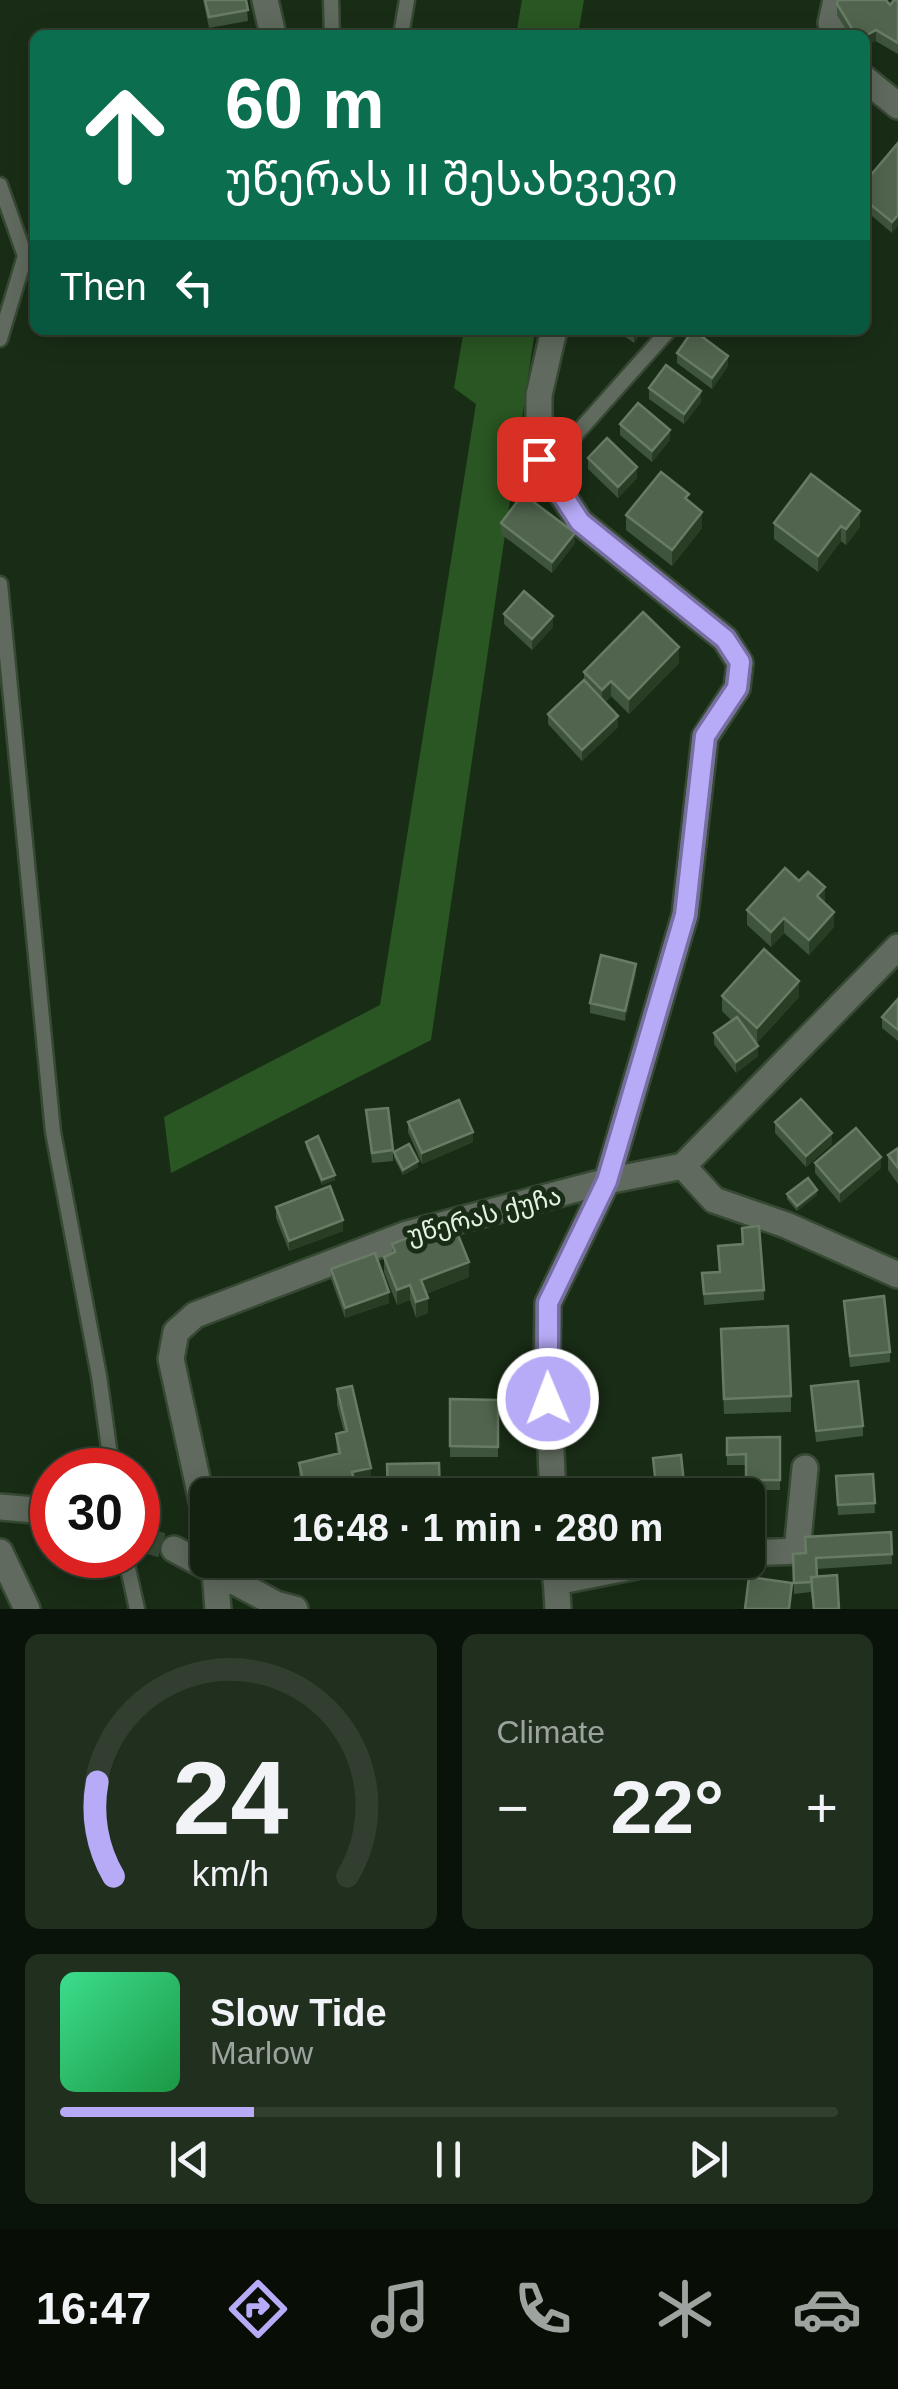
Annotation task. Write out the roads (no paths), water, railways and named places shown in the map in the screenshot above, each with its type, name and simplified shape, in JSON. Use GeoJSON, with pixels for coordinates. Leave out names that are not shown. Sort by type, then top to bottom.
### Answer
{"type":"FeatureCollection","features":[{"type":"Feature","properties":{"kind":"street"},"geometry":{"type":"LineString","coordinates":[[265,0],[272,30]]}},
{"type":"Feature","properties":{"kind":"street"},"geometry":{"type":"LineString","coordinates":[[834,30],[836,0]]}},
{"type":"Feature","properties":{"kind":"street"},"geometry":{"type":"LineString","coordinates":[[870,82],[898,106]]}},
{"type":"Feature","properties":{"kind":"street"},"geometry":{"type":"LineString","coordinates":[[551,1478],[548,1303],[607,1181],[685,915],[705,736],[737,688],[740,662],[725,639],[580,522],[539,459],[539,395],[553,335]]}},
{"type":"Feature","properties":{"kind":"street"},"geometry":{"type":"LineString","coordinates":[[892,964],[683,1166],[714,1200],[786,1225],[898,1275]]}},
{"type":"Feature","properties":{"kind":"street","name":"უწერას ქუჩა"},"geometry":{"type":"LineString","coordinates":[[197,1478],[171,1359],[176,1332],[196,1315],[407,1234],[607,1181],[683,1166]]}},
{"type":"Feature","properties":{"kind":"street"},"geometry":{"type":"LineString","coordinates":[[765,1553],[797,1551],[806,1468]]}},
{"type":"Feature","properties":{"kind":"street"},"geometry":{"type":"LineString","coordinates":[[0,1507],[30,1509]]}},
{"type":"Feature","properties":{"kind":"street"},"geometry":{"type":"LineString","coordinates":[[174,1549],[190,1555]]}},
{"type":"Feature","properties":{"kind":"street"},"geometry":{"type":"LineString","coordinates":[[0,1552],[27,1609]]}},
{"type":"Feature","properties":{"kind":"street"},"geometry":{"type":"LineString","coordinates":[[216,1578],[218,1609]]}},
{"type":"Feature","properties":{"kind":"street"},"geometry":{"type":"LineString","coordinates":[[235,1578],[276,1604],[295,1609]]}},
{"type":"Feature","properties":{"kind":"street"},"geometry":{"type":"LineString","coordinates":[[556,1578],[558,1609]]}},
{"type":"Feature","properties":{"kind":"lane"},"geometry":{"type":"LineString","coordinates":[[331,0],[332,30]]}},
{"type":"Feature","properties":{"kind":"lane"},"geometry":{"type":"LineString","coordinates":[[403,30],[406,0]]}},
{"type":"Feature","properties":{"kind":"lane"},"geometry":{"type":"LineString","coordinates":[[0,185],[25,256],[0,339]]}},
{"type":"Feature","properties":{"kind":"lane"},"geometry":{"type":"LineString","coordinates":[[546,469],[664,335]]}},
{"type":"Feature","properties":{"kind":"lane"},"geometry":{"type":"LineString","coordinates":[[0,584],[54,1132],[109,1448]]}},
{"type":"Feature","properties":{"kind":"lane"},"geometry":{"type":"LineString","coordinates":[[130,1578],[137,1609]]}},
{"type":"Feature","properties":{"kind":"tunnel"},"geometry":{"type":"LineString","coordinates":[[160,1545],[174,1549]]}}]}
